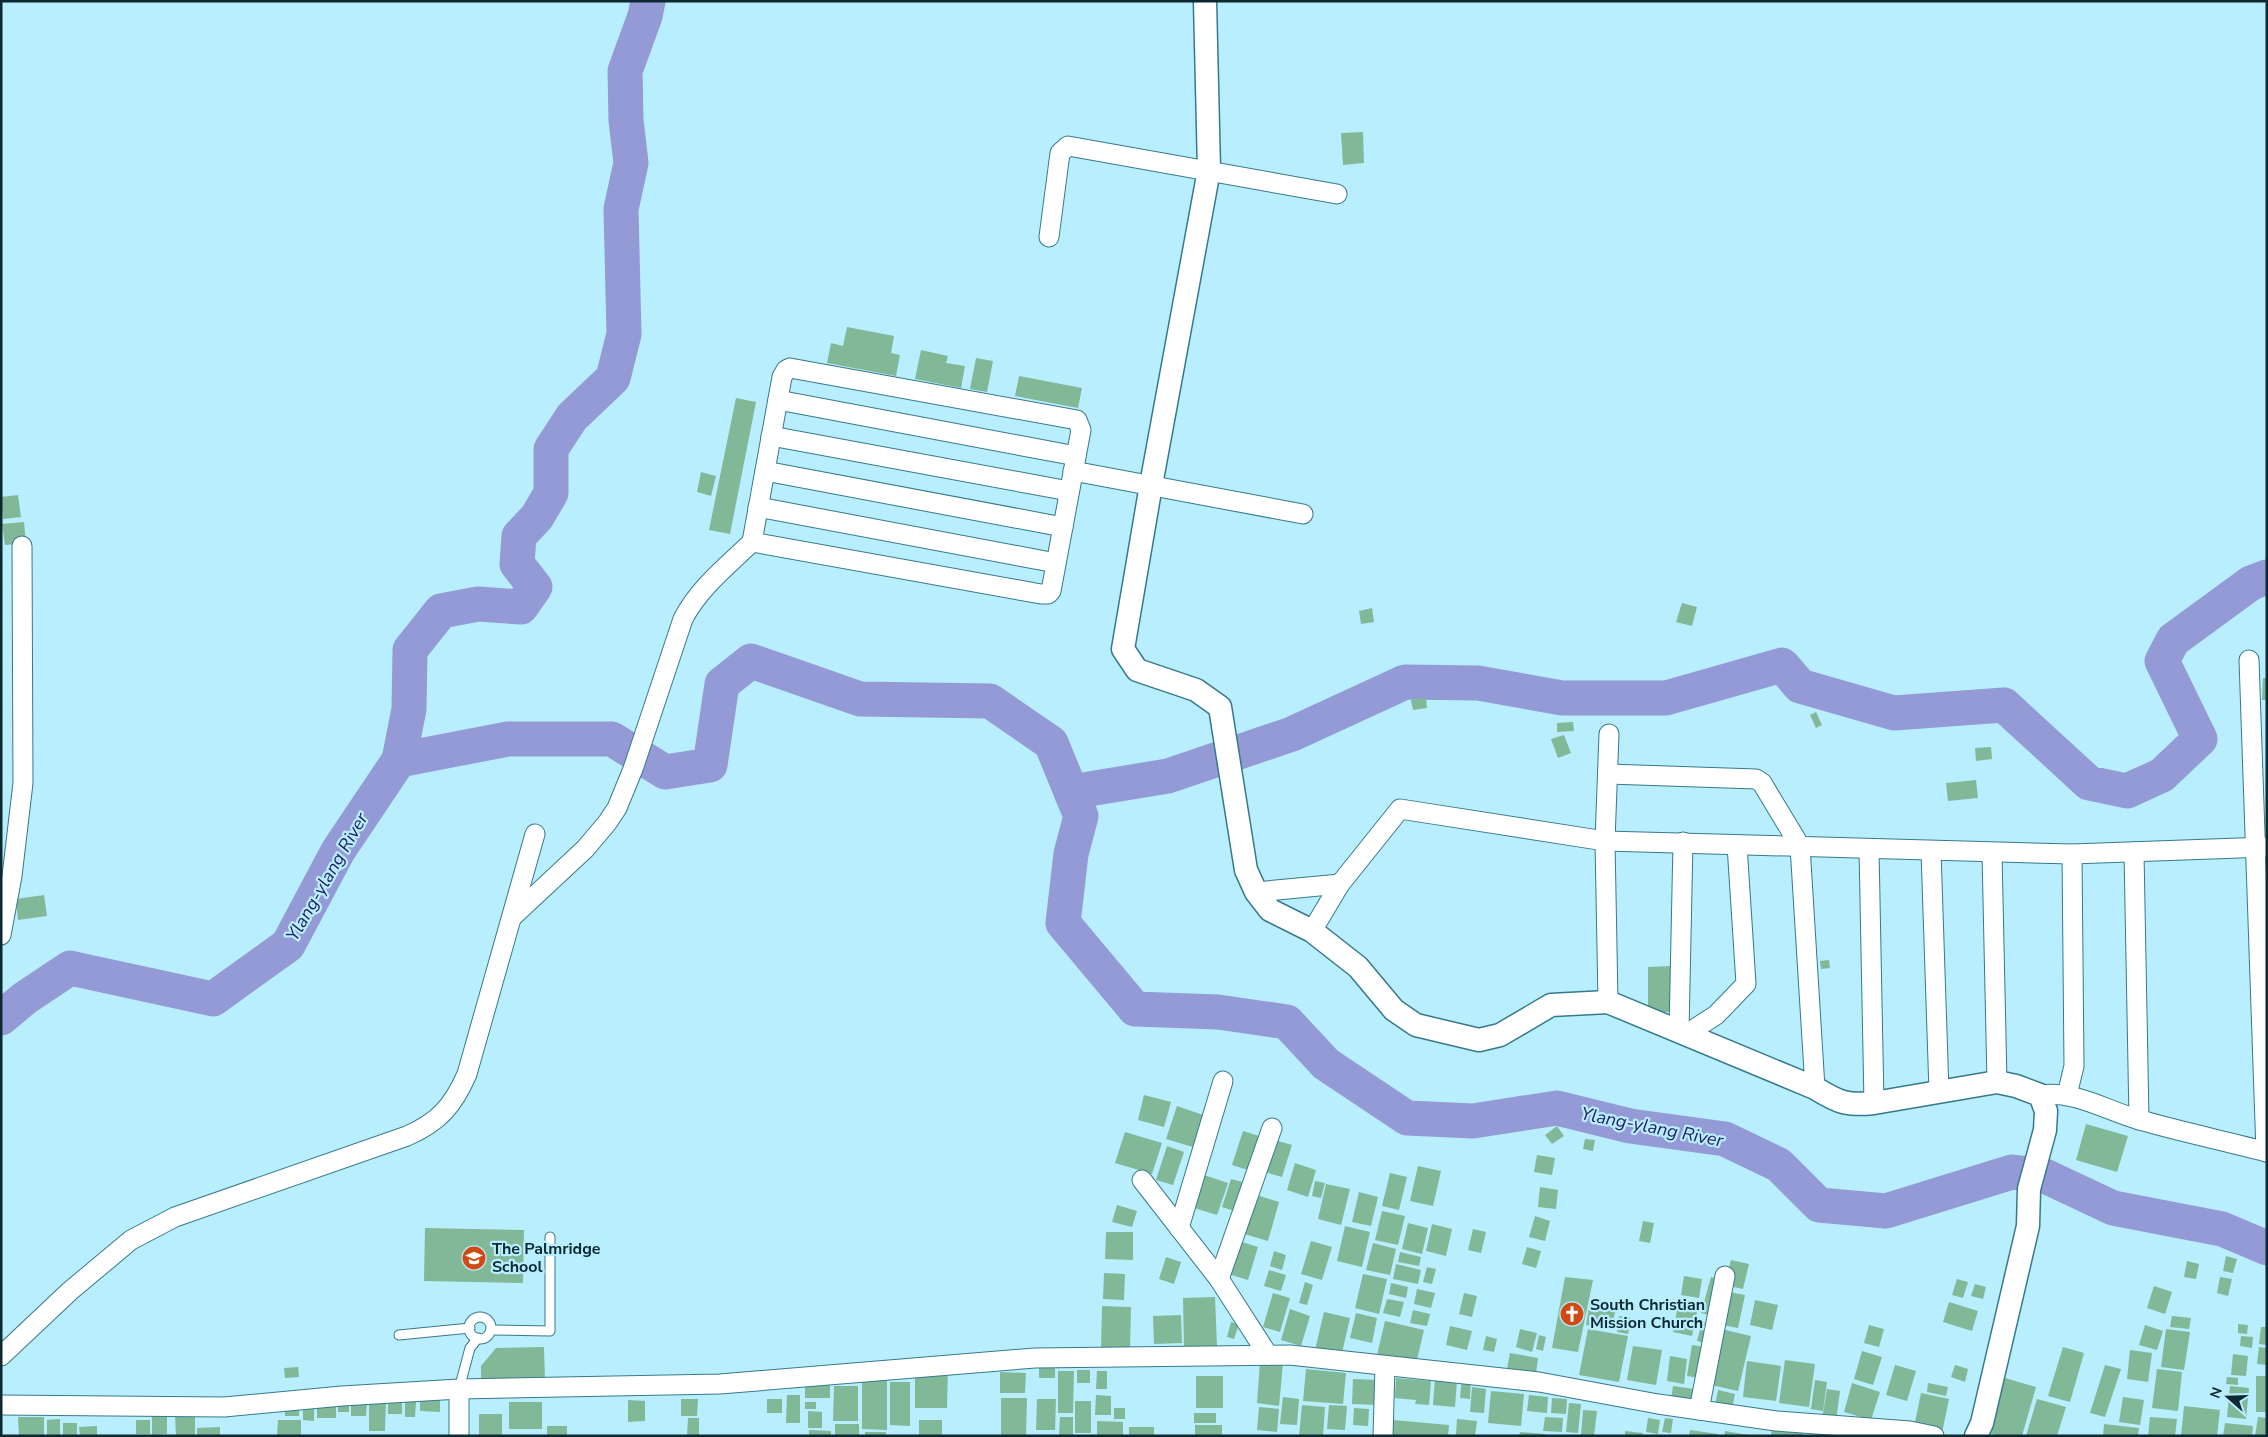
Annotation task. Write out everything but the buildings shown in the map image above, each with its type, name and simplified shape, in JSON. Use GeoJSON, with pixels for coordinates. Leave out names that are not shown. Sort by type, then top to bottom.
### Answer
{"type":"FeatureCollection","features":[{"type":"Feature","properties":{"kind":"street"},"geometry":{"type":"LineString","coordinates":[[1205,1],[1209,170],[1151,485],[1124,649],[1137,670],[1196,690],[1220,707],[1246,870],[1256,892],[1270,910],[1312,931],[1358,967],[1394,1010],[1416,1025],[1478,1040],[1500,1035],[1551,1005],[1608,1002],[1815,1088],[1840,1103],[1854,1105],[1874,1103],[1996,1082],[2016,1086],[2040,1096],[2054,1093],[2067,1094],[2139,1120],[2267,1152],[2262,847],[2249,660]]}},
{"type":"Feature","properties":{"kind":"street"},"geometry":{"type":"LineString","coordinates":[[1049,236],[1060,153],[1068,146],[1338,194]]}},
{"type":"Feature","properties":{"kind":"street"},"geometry":{"type":"LineString","coordinates":[[511,918],[597,836],[616,808],[633,769],[676,635],[687,611],[702,590],[752,542],[778,400],[786,370],[794,368],[1073,418],[1081,426],[1052,588],[1048,594],[1045,595],[752,542]]}},
{"type":"Feature","properties":{"kind":"street"},"geometry":{"type":"LineString","coordinates":[[778,400],[1075,464],[1151,485],[1303,514]]}},
{"type":"Feature","properties":{"kind":"street"},"geometry":{"type":"LineString","coordinates":[[771,436],[1069,491]]}},
{"type":"Feature","properties":{"kind":"street"},"geometry":{"type":"LineString","coordinates":[[765,471],[1063,527]]}},
{"type":"Feature","properties":{"kind":"street"},"geometry":{"type":"LineString","coordinates":[[758,507],[1056,563]]}},
{"type":"Feature","properties":{"kind":"street"},"geometry":{"type":"LineString","coordinates":[[1,935],[12,876],[23,783],[22,546]]}},
{"type":"Feature","properties":{"kind":"street"},"geometry":{"type":"LineString","coordinates":[[1608,1002],[1606,841],[1610,734]]}},
{"type":"Feature","properties":{"kind":"street"},"geometry":{"type":"LineString","coordinates":[[1608,774],[1756,779],[1762,783],[1800,846],[1815,1088]]}},
{"type":"Feature","properties":{"kind":"street"},"geometry":{"type":"LineString","coordinates":[[1312,931],[1340,884],[1400,809],[1606,841],[2072,854],[2262,847]]}},
{"type":"Feature","properties":{"kind":"street"},"geometry":{"type":"LineString","coordinates":[[1,1356],[70,1291],[132,1240],[175,1217],[407,1136],[434,1122],[448,1109],[458,1095],[467,1074],[535,834]]}},
{"type":"Feature","properties":{"kind":"street"},"geometry":{"type":"LineString","coordinates":[[1682,1034],[1683,842]]}},
{"type":"Feature","properties":{"kind":"street"},"geometry":{"type":"LineString","coordinates":[[1682,1034],[1716,1015],[1746,984],[1737,845]]}},
{"type":"Feature","properties":{"kind":"street"},"geometry":{"type":"LineString","coordinates":[[1869,849],[1874,1103]]}},
{"type":"Feature","properties":{"kind":"street"},"geometry":{"type":"LineString","coordinates":[[1931,851],[1939,1092]]}},
{"type":"Feature","properties":{"kind":"street"},"geometry":{"type":"LineString","coordinates":[[2134,852],[2139,1120]]}},
{"type":"Feature","properties":{"kind":"street"},"geometry":{"type":"LineString","coordinates":[[1992,853],[1996,1082]]}},
{"type":"Feature","properties":{"kind":"street"},"geometry":{"type":"LineString","coordinates":[[2067,1094],[2074,1066],[2072,854]]}},
{"type":"Feature","properties":{"kind":"street"},"geometry":{"type":"LineString","coordinates":[[1256,892],[1340,884]]}},
{"type":"Feature","properties":{"kind":"street"},"geometry":{"type":"LineString","coordinates":[[1179,1228],[1222,1081]]}},
{"type":"Feature","properties":{"kind":"street"},"geometry":{"type":"LineString","coordinates":[[1976,1436],[1982,1423],[2028,1226],[2030,1189],[2037,1157],[2046,1130],[2046,1111],[2040,1096]]}},
{"type":"Feature","properties":{"kind":"street"},"geometry":{"type":"LineString","coordinates":[[1219,1279],[1272,1128]]}},
{"type":"Feature","properties":{"kind":"street"},"geometry":{"type":"LineString","coordinates":[[1142,1180],[1219,1279],[1268,1355]]}},
{"type":"Feature","properties":{"kind":"street"},"geometry":{"type":"LineString","coordinates":[[1970,1436],[1968,1424],[2013,1222],[2030,1189]]}},
{"type":"Feature","properties":{"kind":"street"},"geometry":{"type":"LineString","coordinates":[[1699,1410],[1725,1276]]}},
{"type":"Feature","properties":{"kind":"street"},"geometry":{"type":"LineString","coordinates":[[1,1405],[224,1407],[342,1396],[459,1389],[720,1384],[1035,1358],[1290,1355],[1539,1382],[1699,1410],[1813,1424],[1910,1431],[1934,1436]]}},
{"type":"Feature","properties":{"kind":"street"},"geometry":{"type":"LineString","coordinates":[[1384,1436],[1385,1366]]}},
{"type":"Feature","properties":{"kind":"street"},"geometry":{"type":"LineString","coordinates":[[459,1389],[460,1436]]}},
{"type":"Feature","properties":{"kind":"lane"},"geometry":{"type":"LineString","coordinates":[[491,1330],[550,1331],[550,1237]]}},
{"type":"Feature","properties":{"kind":"lane"},"geometry":{"type":"LineString","coordinates":[[459,1389],[470,1348],[478,1338],[488,1336],[491,1330],[490,1323],[482,1317],[472,1321],[470,1328],[472,1334],[478,1338]]}},
{"type":"Feature","properties":{"kind":"lane"},"geometry":{"type":"LineString","coordinates":[[399,1335],[470,1328]]}},
{"type":"Feature","properties":{"kind":"waterway"},"geometry":{"type":"LineString","coordinates":[[399,760],[409,709],[410,650],[441,611],[478,604],[521,607],[535,587],[517,564],[519,536],[537,517],[551,493],[551,449],[572,417],[613,378],[624,334],[621,209],[631,163],[626,120],[625,71],[645,16],[648,1]]}},
{"type":"Feature","properties":{"kind":"waterway"},"geometry":{"type":"LineString","coordinates":[[1071,792],[1168,776],[1292,734],[1405,682],[1478,683],[1562,698],[1666,698],[1782,665],[1800,686],[1894,713],[2004,705],[2089,783],[2127,791],[2162,775],[2200,739],[2162,661],[2173,640],[2251,583],[2267,577]]}},
{"type":"Feature","properties":{"kind":"waterway","name":"Ylang-ylang River"},"geometry":{"type":"LineString","coordinates":[[1,1018],[25,998],[70,968],[213,999],[288,945],[338,851],[399,760],[508,739],[612,739],[665,772],[710,765],[722,684],[751,661],[860,699],[990,701],[1051,743],[1081,816],[1071,854],[1063,923],[1135,1009],[1218,1012],[1287,1022],[1326,1064],[1407,1118],[1473,1121],[1557,1108],[1630,1126],[1725,1139],[1779,1165],[1819,1205],[1886,1211],[2012,1172],[2045,1176],[2113,1208],[2222,1229],[2267,1248]]}},
{"type":"Feature","properties":{"kind":"place","name":"The Palmridge School"},"geometry":{"type":"Point","coordinates":[474,1258]}},
{"type":"Feature","properties":{"kind":"place","name":"South Christian Mission Church"},"geometry":{"type":"Point","coordinates":[1572,1314]}}]}
